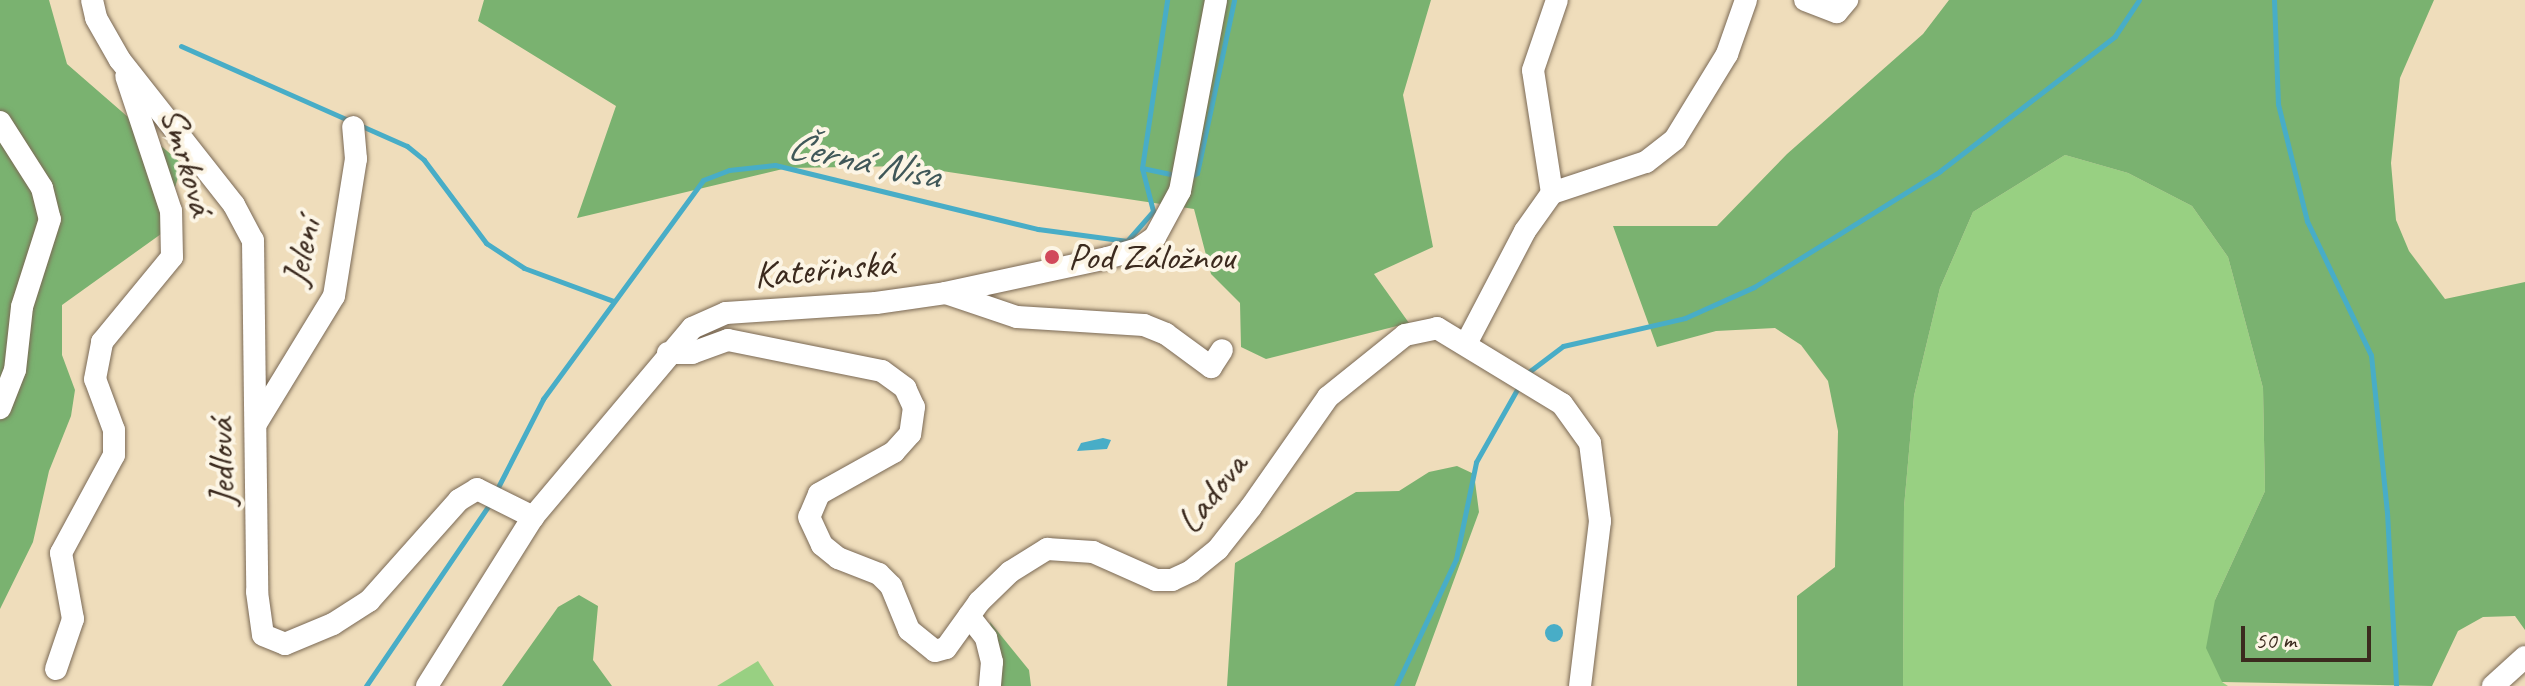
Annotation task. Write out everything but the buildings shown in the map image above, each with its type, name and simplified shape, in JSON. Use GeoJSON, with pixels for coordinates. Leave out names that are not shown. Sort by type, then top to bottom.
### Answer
{"type":"FeatureCollection","features":[{"type":"Feature","properties":{"kind":"street","name":"Jedlová"},"geometry":{"type":"LineString","coordinates":[[92,0],[96,18],[120,60],[251,233],[257,592],[263,635],[285,644],[333,624],[369,601],[459,500],[477,489],[533,517]]}},
{"type":"Feature","properties":{"kind":"street","name":"Kateřinská"},"geometry":{"type":"LineString","coordinates":[[427,686],[533,517],[692,328],[726,313],[876,303],[945,293],[1107,258],[1138,249],[1155,237],[1180,191],[1216,0]]}},
{"type":"Feature","properties":{"kind":"street"},"geometry":{"type":"LineString","coordinates":[[1552,193],[1533,70],[1557,0]]}},
{"type":"Feature","properties":{"kind":"street"},"geometry":{"type":"LineString","coordinates":[[1467,342],[1525,231],[1552,193],[1646,162],[1675,139],[1727,54],[1746,0]]}},
{"type":"Feature","properties":{"kind":"street"},"geometry":{"type":"LineString","coordinates":[[1805,0],[1837,12],[1847,0]]}},
{"type":"Feature","properties":{"kind":"street","name":"Smrková"},"geometry":{"type":"LineString","coordinates":[[56,669],[73,619],[61,553],[114,455],[114,430],[95,379],[102,342],[172,257],[171,211],[120,60]]}},
{"type":"Feature","properties":{"kind":"street"},"geometry":{"type":"LineString","coordinates":[[0,122],[42,188],[50,219],[22,307],[15,370],[0,408]]}},
{"type":"Feature","properties":{"kind":"street","name":"Jelení"},"geometry":{"type":"LineString","coordinates":[[256,423],[334,296],[356,159],[353,127]]}},
{"type":"Feature","properties":{"kind":"street"},"geometry":{"type":"LineString","coordinates":[[945,293],[1017,317],[1144,325],[1166,334],[1211,367],[1222,350]]}},
{"type":"Feature","properties":{"kind":"street","name":"Ladova"},"geometry":{"type":"LineString","coordinates":[[668,353],[692,353],[728,340],[882,371],[905,388],[914,407],[910,434],[894,452],[819,494],[809,517],[813,535],[838,558],[879,574],[891,586],[909,630],[927,649],[946,648],[969,616],[1010,572],[1047,549],[1093,552],[1156,580],[1172,580],[1191,571],[1218,549],[1328,397],[1369,362],[1423,328],[1437,328],[1467,342],[1533,385],[1570,413],[1585,432],[1596,463],[1600,521],[1580,686]]}},
{"type":"Feature","properties":{"kind":"street"},"geometry":{"type":"LineString","coordinates":[[969,616],[986,638],[992,662],[990,686]]}},
{"type":"Feature","properties":{"kind":"street"},"geometry":{"type":"LineString","coordinates":[[2493,686],[2525,657]]}},
{"type":"Feature","properties":{"kind":"green space"},"geometry":{"type":"Polygon","coordinates":[[[0,0],[49,0],[67,64],[182,164],[161,234],[62,305],[62,355],[75,390],[71,416],[49,471],[33,542],[0,609],[0,0]]]}},
{"type":"Feature","properties":{"kind":"green space"},"geometry":{"type":"Polygon","coordinates":[[[484,0],[1431,0],[1403,95],[1433,247],[1374,274],[1409,323],[1266,359],[1241,347],[1240,303],[1211,274],[1194,209],[909,166],[787,168],[577,218],[616,106],[478,21],[484,0]]]}},
{"type":"Feature","properties":{"kind":"green space"},"geometry":{"type":"Polygon","coordinates":[[[1949,0],[2434,0],[2400,78],[2391,163],[2396,220],[2409,251],[2445,299],[2525,282],[2525,630],[2515,616],[2483,617],[2458,631],[2432,686],[2222,682],[2206,648],[2215,600],[2265,491],[2263,388],[2228,257],[2192,206],[2128,173],[2065,155],[1973,212],[1940,288],[1914,396],[1904,507],[1903,686],[1797,686],[1797,596],[1835,567],[1838,431],[1828,381],[1801,345],[1775,328],[1716,331],[1657,347],[1613,226],[1717,226],[1787,154],[1923,34],[1949,0]]]}},
{"type":"Feature","properties":{"kind":"green space"},"geometry":{"type":"Polygon","coordinates":[[[2065,155],[2128,173],[2192,206],[2228,257],[2263,388],[2265,491],[2215,600],[2222,682],[2228,686],[1903,686],[1904,507],[1914,396],[1940,288],[1973,212],[2065,155]]]}},
{"type":"Feature","properties":{"kind":"green space"},"geometry":{"type":"Polygon","coordinates":[[[1457,466],[1474,474],[1479,512],[1415,686],[1227,686],[1235,563],[1356,492],[1399,491],[1429,472],[1457,466]]]}},
{"type":"Feature","properties":{"kind":"green space"},"geometry":{"type":"Polygon","coordinates":[[[579,595],[598,606],[593,660],[612,686],[502,686],[558,607],[579,595]]]}},
{"type":"Feature","properties":{"kind":"green space"},"geometry":{"type":"Polygon","coordinates":[[[990,622],[1029,670],[1031,686],[998,686],[990,622]]]}},
{"type":"Feature","properties":{"kind":"green space"},"geometry":{"type":"Polygon","coordinates":[[[758,661],[774,686],[717,686],[758,661]]]}},
{"type":"Feature","properties":{"kind":"water"},"geometry":{"type":"Polygon","coordinates":[[[1103,438],[1111,440],[1107,449],[1077,451],[1081,443],[1103,438]]]}},
{"type":"Feature","properties":{"kind":"water"},"geometry":{"type":"Polygon","coordinates":[[[1554,624],[1563,633],[1554,642],[1545,633],[1554,624]]]}},
{"type":"Feature","properties":{"kind":"waterway","name":"Černá Nisa"},"geometry":{"type":"LineString","coordinates":[[495,493],[543,399],[703,180],[729,170],[775,165],[1038,229],[1127,241],[1153,211],[1142,168],[1167,0]]}},
{"type":"Feature","properties":{"kind":"waterway"},"geometry":{"type":"LineString","coordinates":[[1190,177],[1197,173],[1234,0]]}},
{"type":"Feature","properties":{"kind":"waterway"},"geometry":{"type":"LineString","coordinates":[[1526,374],[1563,346],[1685,318],[1754,287],[1940,171],[2115,36],[2139,0]]}},
{"type":"Feature","properties":{"kind":"waterway"},"geometry":{"type":"LineString","coordinates":[[2274,0],[2278,104],[2307,221],[2371,355],[2387,512],[2396,686]]}},
{"type":"Feature","properties":{"kind":"waterway"},"geometry":{"type":"LineString","coordinates":[[181,46],[407,146],[424,160],[486,243],[524,268],[613,301]]}},
{"type":"Feature","properties":{"kind":"waterway"},"geometry":{"type":"LineString","coordinates":[[1142,168],[1176,175]]}},
{"type":"Feature","properties":{"kind":"waterway"},"geometry":{"type":"LineString","coordinates":[[1396,686],[1456,559],[1476,462],[1519,386]]}},
{"type":"Feature","properties":{"kind":"waterway","name":"Černá Nisa"},"geometry":{"type":"LineString","coordinates":[[366,686],[491,502]]}},
{"type":"Feature","properties":{"kind":"place","name":"Pod Záložnou"},"geometry":{"type":"Point","coordinates":[1052,257]}}]}
